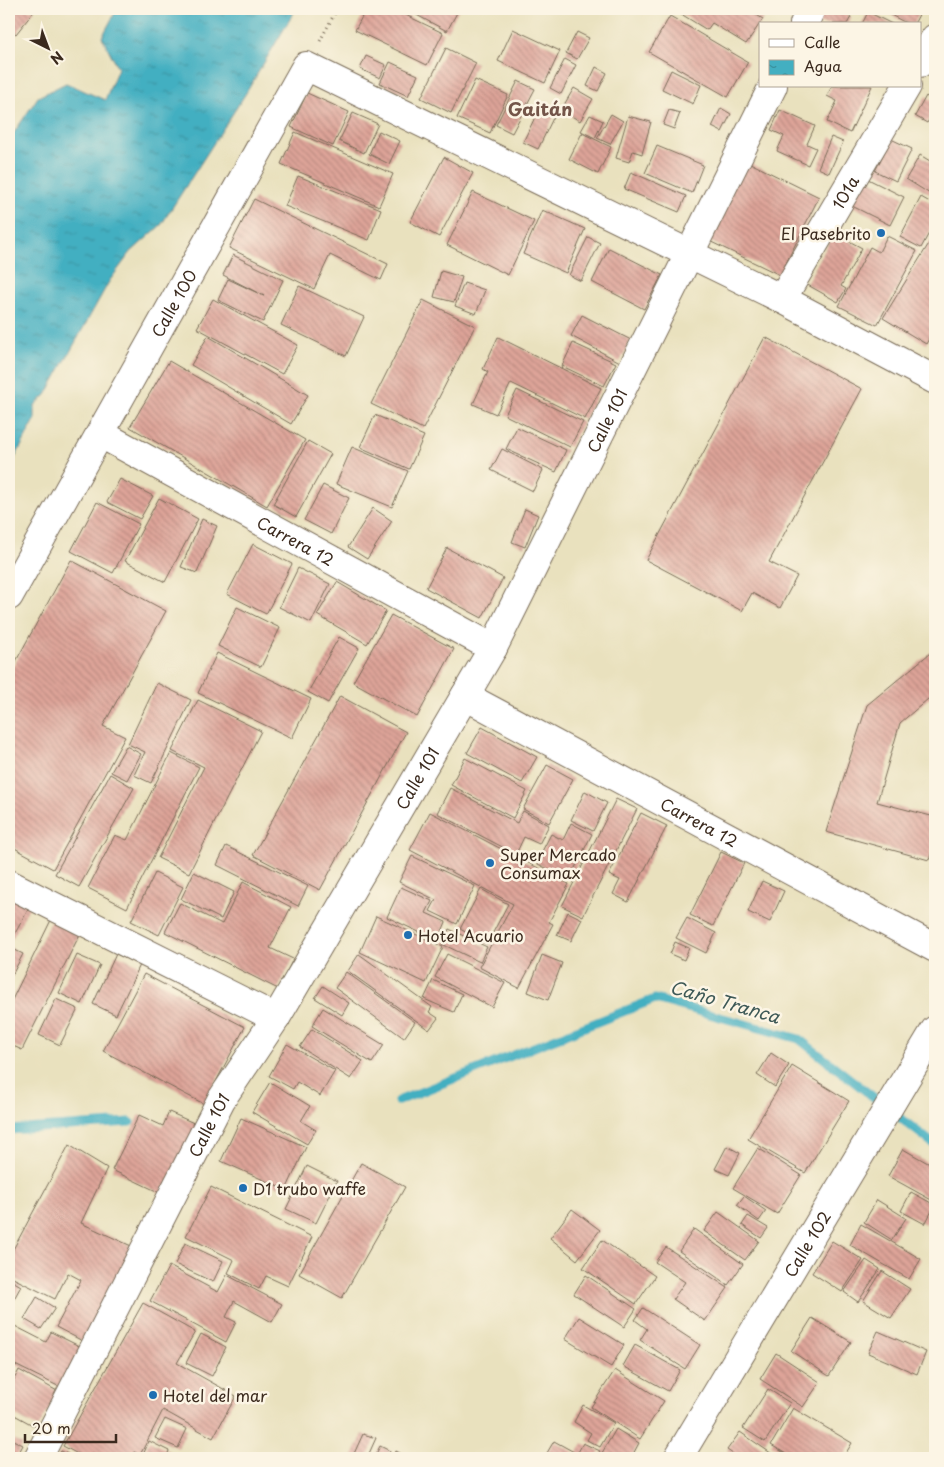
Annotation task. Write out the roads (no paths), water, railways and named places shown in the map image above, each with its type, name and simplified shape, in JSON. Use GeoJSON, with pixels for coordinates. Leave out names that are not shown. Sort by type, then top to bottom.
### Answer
{"type":"FeatureCollection","features":[{"type":"Feature","properties":{"kind":"street"},"geometry":{"type":"LineString","coordinates":[[805,22],[811,9]]}},
{"type":"Feature","properties":{"kind":"street"},"geometry":{"type":"LineString","coordinates":[[922,60],[935,38]]}},
{"type":"Feature","properties":{"kind":"street","name":"Calle 100"},"geometry":{"type":"LineString","coordinates":[[9,596],[306,66],[690,255]]}},
{"type":"Feature","properties":{"kind":"street","name":"Calle 101"},"geometry":{"type":"LineString","coordinates":[[38,1458],[222,1100],[276,1018],[493,648],[772,88]]}},
{"type":"Feature","properties":{"kind":"street","name":"101a"},"geometry":{"type":"LineString","coordinates":[[782,299],[906,88]]}},
{"type":"Feature","properties":{"kind":"street"},"geometry":{"type":"LineString","coordinates":[[690,255],[782,299],[935,380]]}},
{"type":"Feature","properties":{"kind":"street","name":"Carrera 12"},"geometry":{"type":"LineString","coordinates":[[101,434],[493,648]]}},
{"type":"Feature","properties":{"kind":"street","name":"Carrera 12"},"geometry":{"type":"LineString","coordinates":[[464,696],[935,948]]}},
{"type":"Feature","properties":{"kind":"street"},"geometry":{"type":"LineString","coordinates":[[9,884],[276,1018]]}},
{"type":"Feature","properties":{"kind":"street","name":"Calle 102"},"geometry":{"type":"LineString","coordinates":[[678,1458],[935,1030]]}},
{"type":"Feature","properties":{"kind":"water"},"geometry":{"type":"Polygon","coordinates":[[[117,9],[296,9],[246,93],[161,225],[131,252],[110,280],[46,395],[35,405],[35,420],[9,469],[9,140],[38,97],[66,83],[105,100],[118,68],[102,37],[117,9]]]}},
{"type":"Feature","properties":{"kind":"waterway","name":"Caño Tranca"},"geometry":{"type":"LineString","coordinates":[[398,1101],[655,999],[799,1039],[935,1145]]}},
{"type":"Feature","properties":{"kind":"waterway","name":"Caño Tranca"},"geometry":{"type":"LineString","coordinates":[[9,1130],[130,1122]]}},
{"type":"Feature","properties":{"kind":"place","name":"El Pasebrito"},"geometry":{"type":"Point","coordinates":[881,233]}},
{"type":"Feature","properties":{"kind":"place","name":"Super Mercado Consumax"},"geometry":{"type":"Point","coordinates":[490,863]}},
{"type":"Feature","properties":{"kind":"place","name":"Hotel Acuario"},"geometry":{"type":"Point","coordinates":[408,935]}},
{"type":"Feature","properties":{"kind":"place","name":"D1 trubo waffe"},"geometry":{"type":"Point","coordinates":[243,1188]}},
{"type":"Feature","properties":{"kind":"place","name":"Hotel del mar"},"geometry":{"type":"Point","coordinates":[153,1395]}},
{"type":"Feature","properties":{"kind":"district","name":"Gaitán"},"geometry":{"type":"Point","coordinates":[540,108]}}]}
